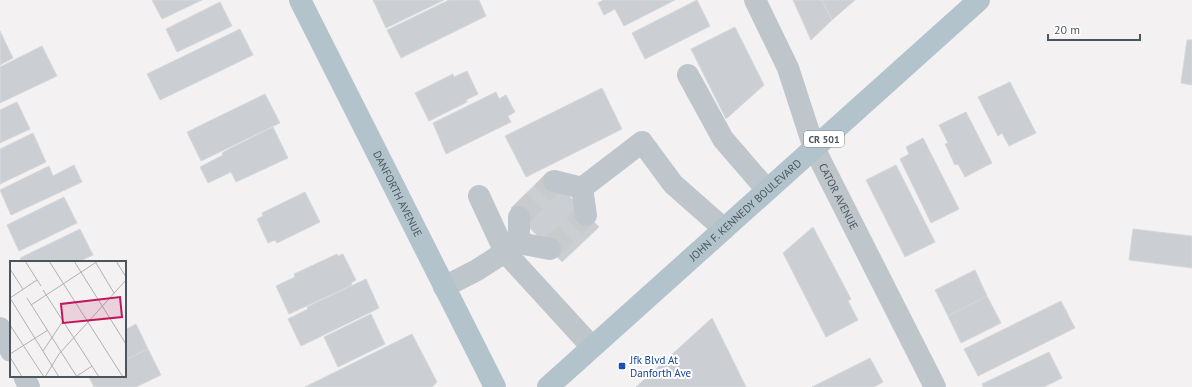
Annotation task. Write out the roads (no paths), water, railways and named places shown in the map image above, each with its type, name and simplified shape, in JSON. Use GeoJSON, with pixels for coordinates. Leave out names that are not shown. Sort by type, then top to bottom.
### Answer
{"type":"FeatureCollection","features":[{"type":"Feature","properties":{"kind":"main road","name":"DANFORTH AVENUE"},"geometry":{"type":"LineString","coordinates":[[300,0],[495,387]]}},
{"type":"Feature","properties":{"kind":"main road","name":"JOHN F. KENNEDY BOULEVARD"},"geometry":{"type":"LineString","coordinates":[[548,387],[979,0]]}},
{"type":"Feature","properties":{"kind":"street","name":"CATOR AVENUE"},"geometry":{"type":"LineString","coordinates":[[755,0],[788,68],[814,148],[935,387]]}},
{"type":"Feature","properties":{"kind":"street"},"geometry":{"type":"LineString","coordinates":[[688,75],[723,139],[768,190]]}},
{"type":"Feature","properties":{"kind":"street"},"geometry":{"type":"LineString","coordinates":[[582,188],[642,142],[672,184],[724,229]]}},
{"type":"Feature","properties":{"kind":"street"},"geometry":{"type":"LineString","coordinates":[[554,181],[582,188]]}},
{"type":"Feature","properties":{"kind":"street"},"geometry":{"type":"LineString","coordinates":[[582,188],[586,215]]}},
{"type":"Feature","properties":{"kind":"street"},"geometry":{"type":"LineString","coordinates":[[479,196],[512,248],[592,347]]}},
{"type":"Feature","properties":{"kind":"street"},"geometry":{"type":"LineString","coordinates":[[512,248],[519,217]]}},
{"type":"Feature","properties":{"kind":"street"},"geometry":{"type":"LineString","coordinates":[[444,287],[477,270],[512,248],[550,249]]}},
{"type":"Feature","properties":{"kind":"street"},"geometry":{"type":"LineString","coordinates":[[0,328],[10,348]]}},
{"type":"Feature","properties":{"kind":"street"},"geometry":{"type":"LineString","coordinates":[[0,362],[10,351]]}},
{"type":"Feature","properties":{"kind":"street"},"geometry":{"type":"LineString","coordinates":[[24,377],[29,387]]}},
{"type":"Feature","properties":{"kind":"tunnel"},"geometry":{"type":"LineString","coordinates":[[519,217],[554,181]]}},
{"type":"Feature","properties":{"kind":"tunnel"},"geometry":{"type":"LineString","coordinates":[[550,249],[586,215]]}},
{"type":"Feature","properties":{"kind":"place","name":"Jfk Blvd At Danforth Ave"},"geometry":{"type":"Point","coordinates":[622,366]}}]}
